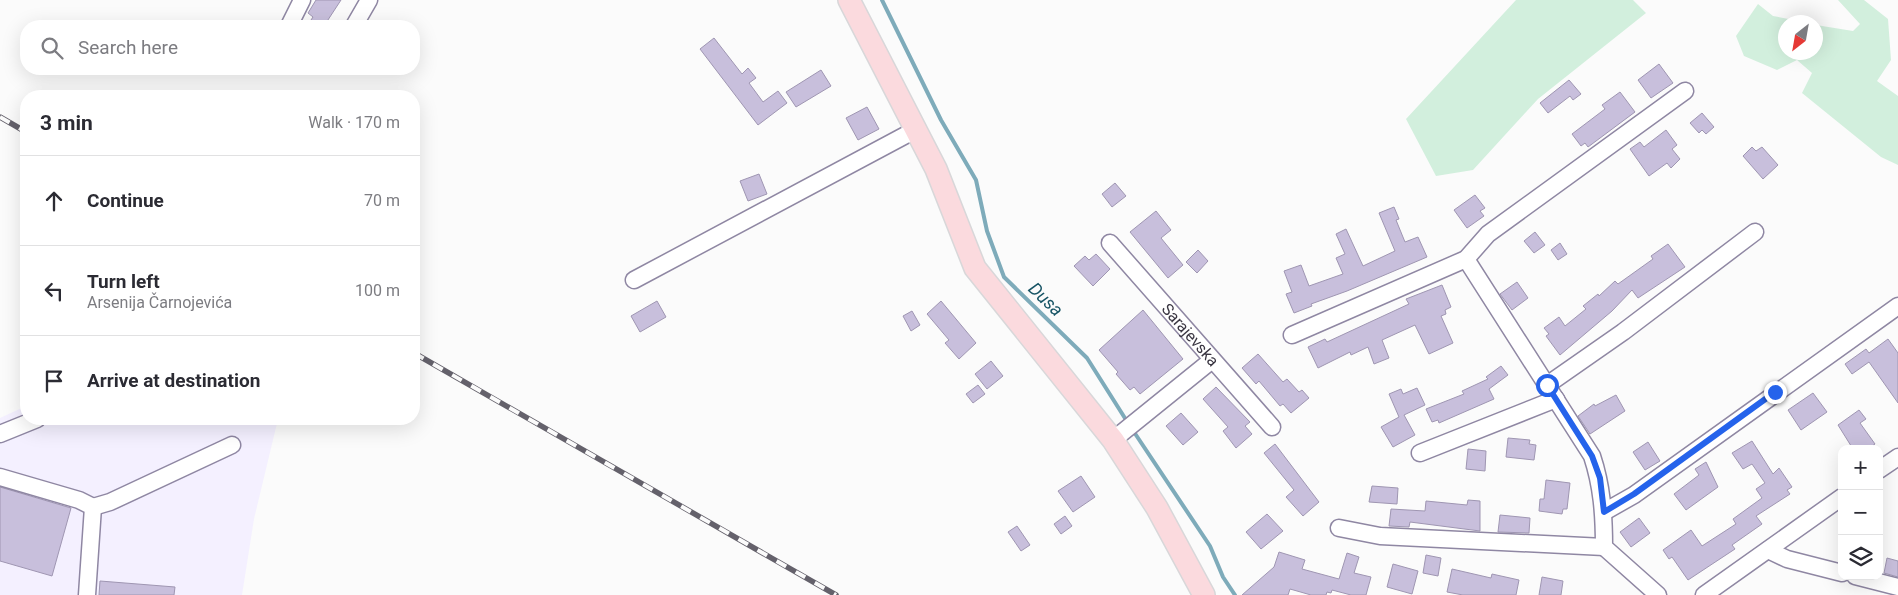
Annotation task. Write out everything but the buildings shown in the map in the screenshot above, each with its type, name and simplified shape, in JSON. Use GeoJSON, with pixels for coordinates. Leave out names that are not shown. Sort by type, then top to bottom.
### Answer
{"type":"FeatureCollection","features":[{"type":"Feature","properties":{"kind":"main road"},"geometry":{"type":"LineString","coordinates":[[848,0],[936,169],[975,268],[1118,436],[1204,595]]}},
{"type":"Feature","properties":{"kind":"street"},"geometry":{"type":"LineString","coordinates":[[293,20],[302,0]]}},
{"type":"Feature","properties":{"kind":"street"},"geometry":{"type":"LineString","coordinates":[[357,20],[369,0]]}},
{"type":"Feature","properties":{"kind":"street"},"geometry":{"type":"LineString","coordinates":[[1292,336],[1466,259],[1488,234],[1685,91]]}},
{"type":"Feature","properties":{"kind":"street"},"geometry":{"type":"LineString","coordinates":[[634,280],[917,130]]}},
{"type":"Feature","properties":{"kind":"street"},"geometry":{"type":"LineString","coordinates":[[1420,453],[1551,392],[1623,332],[1755,232]]}},
{"type":"Feature","properties":{"kind":"street","name":"Sarajevska"},"geometry":{"type":"LineString","coordinates":[[1110,244],[1272,427]]}},
{"type":"Feature","properties":{"kind":"street"},"geometry":{"type":"LineString","coordinates":[[1466,259],[1592,456],[1600,478],[1604,512],[1604,547]]}},
{"type":"Feature","properties":{"kind":"street"},"geometry":{"type":"LineString","coordinates":[[1604,512],[1634,494],[1898,306]]}},
{"type":"Feature","properties":{"kind":"street"},"geometry":{"type":"LineString","coordinates":[[1118,436],[1212,360]]}},
{"type":"Feature","properties":{"kind":"street"},"geometry":{"type":"LineString","coordinates":[[0,434],[22,425]]}},
{"type":"Feature","properties":{"kind":"street"},"geometry":{"type":"LineString","coordinates":[[0,476],[79,500],[93,507],[110,502],[232,446]]}},
{"type":"Feature","properties":{"kind":"street"},"geometry":{"type":"LineString","coordinates":[[1883,467],[1898,457]]}},
{"type":"Feature","properties":{"kind":"street"},"geometry":{"type":"LineString","coordinates":[[1704,595],[1838,500]]}},
{"type":"Feature","properties":{"kind":"street"},"geometry":{"type":"LineString","coordinates":[[87,595],[93,507]]}},
{"type":"Feature","properties":{"kind":"street"},"geometry":{"type":"LineString","coordinates":[[1339,528],[1380,536],[1604,547],[1658,595]]}},
{"type":"Feature","properties":{"kind":"street"},"geometry":{"type":"LineString","coordinates":[[1768,550],[1787,559],[1838,572]]}},
{"type":"Feature","properties":{"kind":"street"},"geometry":{"type":"LineString","coordinates":[[1871,580],[1898,587]]}},
{"type":"Feature","properties":{"kind":"shaded area"},"geometry":{"type":"Polygon","coordinates":[[[20,409],[20,425],[277,425],[254,519],[242,595],[0,595],[0,418],[20,409]]]}},
{"type":"Feature","properties":{"kind":"green space"},"geometry":{"type":"Polygon","coordinates":[[[1516,0],[1633,0],[1646,13],[1538,99],[1473,170],[1436,176],[1406,119],[1516,0]]]}},
{"type":"Feature","properties":{"kind":"green space"},"geometry":{"type":"Polygon","coordinates":[[[1838,0],[1864,0],[1888,19],[1891,60],[1877,81],[1898,96],[1898,165],[1881,157],[1802,93],[1812,73],[1797,60],[1823,60],[1823,26],[1853,31],[1860,24],[1838,0]]]}},
{"type":"Feature","properties":{"kind":"green space"},"geometry":{"type":"Polygon","coordinates":[[[1758,4],[1773,16],[1778,17],[1778,60],[1797,60],[1777,70],[1744,56],[1736,36],[1758,4]]]}},
{"type":"Feature","properties":{"kind":"waterway","name":"Dusa"},"geometry":{"type":"LineString","coordinates":[[882,0],[941,120],[976,180],[987,231],[1004,277],[1087,358],[1128,423]]}},
{"type":"Feature","properties":{"kind":"waterway","name":"Dusa"},"geometry":{"type":"LineString","coordinates":[[1132,429],[1210,546],[1223,577],[1235,595]]}},
{"type":"Feature","properties":{"kind":"railway"},"geometry":{"type":"LineString","coordinates":[[0,117],[20,129]]}},
{"type":"Feature","properties":{"kind":"railway"},"geometry":{"type":"LineString","coordinates":[[420,356],[836,595]]}},
{"type":"Feature","properties":{"kind":"route"},"geometry":{"type":"LineString","coordinates":[[1547,385],[1592,456],[1600,478],[1604,512],[1634,494],[1775,392]]}}]}
